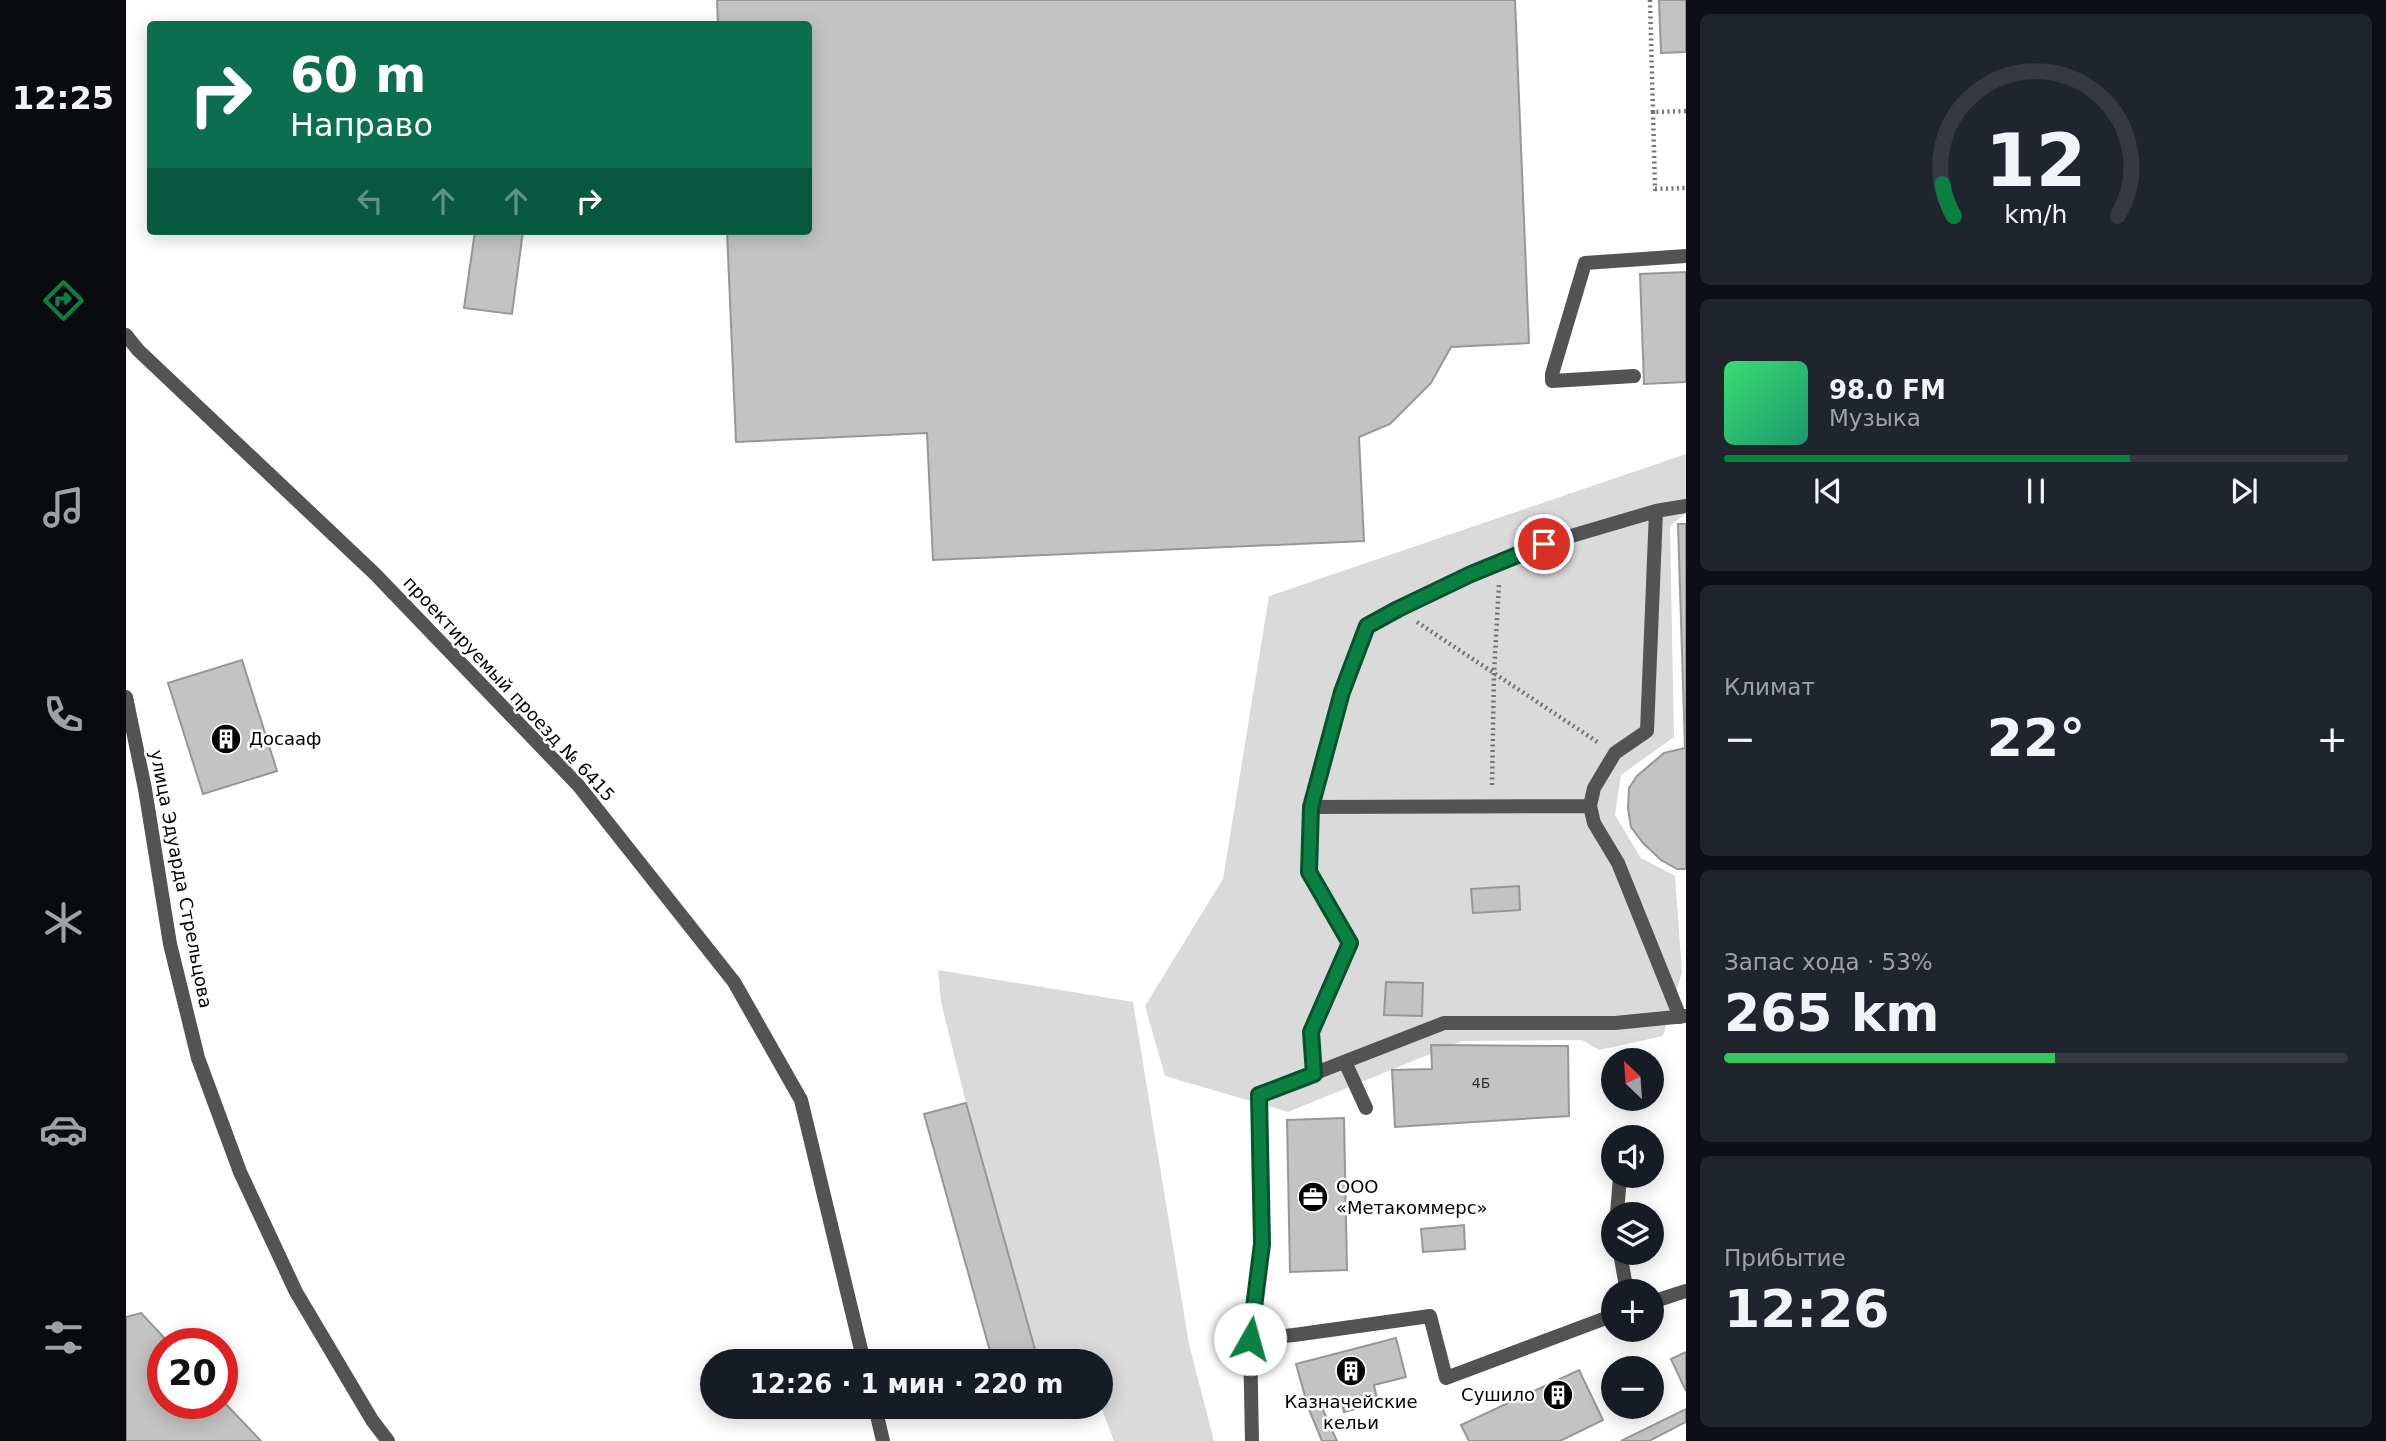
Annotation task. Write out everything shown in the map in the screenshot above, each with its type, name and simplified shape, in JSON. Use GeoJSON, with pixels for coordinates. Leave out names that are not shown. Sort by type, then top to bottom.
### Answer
{"type":"FeatureCollection","features":[{"type":"Feature","properties":{"kind":"street"},"geometry":{"type":"LineString","coordinates":[[1634,376],[1552,381],[1585,263],[1686,256]]}},
{"type":"Feature","properties":{"kind":"street","name":"проектируемый проезд № 6415"},"geometry":{"type":"LineString","coordinates":[[126,335],[156,367],[375,574],[578,785],[734,982],[802,1100],[861,1349]]}},
{"type":"Feature","properties":{"kind":"street"},"geometry":{"type":"LineString","coordinates":[[1314,1074],[1311,1032],[1350,943],[1309,872],[1311,807],[1342,692],[1367,626],[1398,609],[1544,544],[1686,506]]}},
{"type":"Feature","properties":{"kind":"street"},"geometry":{"type":"LineString","coordinates":[[1252,1441],[1250,1339],[1262,1244],[1259,1095],[1444,1023],[1615,1023],[1683,1017],[1618,863],[1594,823],[1590,806],[1594,788],[1615,753],[1647,731],[1656,512]]}},
{"type":"Feature","properties":{"kind":"street","name":"улица Эдуарда Стрельцова"},"geometry":{"type":"LineString","coordinates":[[126,697],[145,789],[170,944],[198,1058],[240,1172],[296,1292],[372,1420],[388,1441]]}},
{"type":"Feature","properties":{"kind":"street"},"geometry":{"type":"LineString","coordinates":[[1311,807],[1590,806]]}},
{"type":"Feature","properties":{"kind":"street"},"geometry":{"type":"LineString","coordinates":[[1345,1062],[1366,1108]]}},
{"type":"Feature","properties":{"kind":"street"},"geometry":{"type":"LineString","coordinates":[[1664,1298],[1686,1291]]}},
{"type":"Feature","properties":{"kind":"street"},"geometry":{"type":"LineString","coordinates":[[1250,1339],[1430,1316],[1446,1378],[1601,1320]]}},
{"type":"Feature","properties":{"kind":"street"},"geometry":{"type":"LineString","coordinates":[[877,1419],[883,1441]]}},
{"type":"Feature","properties":{"kind":"path"},"geometry":{"type":"LineString","coordinates":[[1650,0],[1655,189],[1686,188]]}},
{"type":"Feature","properties":{"kind":"path"},"geometry":{"type":"LineString","coordinates":[[1653,112],[1686,111]]}},
{"type":"Feature","properties":{"kind":"path"},"geometry":{"type":"LineString","coordinates":[[1491,807],[1500,562]]}},
{"type":"Feature","properties":{"kind":"path"},"geometry":{"type":"LineString","coordinates":[[1398,609],[1615,753]]}},
{"type":"Feature","properties":{"kind":"shaded area"},"geometry":{"type":"Polygon","coordinates":[[[1686,454],[1686,513],[1670,526],[1674,737],[1621,775],[1615,815],[1641,858],[1675,876],[1682,972],[1663,1036],[1599,1050],[1582,1040],[1462,1041],[1288,1112],[1165,1076],[1145,1006],[1223,879],[1269,596],[1686,454]]]}},
{"type":"Feature","properties":{"kind":"shaded area"},"geometry":{"type":"Polygon","coordinates":[[[938,970],[1133,1002],[1189,1344],[1214,1441],[1114,1441],[1106,1419],[1113,1419],[1113,1349],[1036,1349],[966,1103],[941,1002],[938,970]]]}},
{"type":"Feature","properties":{"kind":"building"},"geometry":{"type":"Polygon","coordinates":[[[717,0],[1515,0],[1529,343],[1451,347],[1431,383],[1390,424],[1359,437],[1364,541],[933,560],[927,433],[736,442],[727,235],[812,235],[812,21],[718,21],[717,0]]]}},
{"type":"Feature","properties":{"kind":"building"},"geometry":{"type":"Polygon","coordinates":[[[1659,0],[1686,0],[1686,52],[1661,53],[1659,0]]]}},
{"type":"Feature","properties":{"kind":"building"},"geometry":{"type":"Polygon","coordinates":[[[474,235],[522,235],[512,314],[464,308],[474,235]]]}},
{"type":"Feature","properties":{"kind":"building"},"geometry":{"type":"Polygon","coordinates":[[[1686,272],[1686,382],[1644,384],[1640,274],[1686,272]]]}},
{"type":"Feature","properties":{"kind":"building"},"geometry":{"type":"Polygon","coordinates":[[[1678,524],[1686,524],[1686,869],[1677,869],[1661,860],[1643,843],[1631,827],[1628,808],[1629,788],[1637,776],[1664,753],[1685,748],[1678,524]]]}},
{"type":"Feature","properties":{"kind":"building","name":"Досааф"},"geometry":{"type":"Polygon","coordinates":[[[242,660],[277,771],[203,794],[168,683],[242,660]]]}},
{"type":"Feature","properties":{"kind":"building"},"geometry":{"type":"Polygon","coordinates":[[[1519,886],[1520,910],[1473,913],[1471,889],[1519,886]]]}},
{"type":"Feature","properties":{"kind":"building"},"geometry":{"type":"Polygon","coordinates":[[[1386,982],[1423,983],[1422,1016],[1384,1015],[1386,982]]]}},
{"type":"Feature","properties":{"kind":"building"},"geometry":{"type":"Polygon","coordinates":[[[1431,1045],[1568,1046],[1569,1116],[1395,1127],[1392,1070],[1432,1069],[1431,1045]]]}},
{"type":"Feature","properties":{"kind":"building"},"geometry":{"type":"Polygon","coordinates":[[[966,1103],[1035,1349],[989,1349],[924,1114],[966,1103]]]}},
{"type":"Feature","properties":{"kind":"building"},"geometry":{"type":"Polygon","coordinates":[[[1344,1118],[1347,1270],[1290,1272],[1287,1120],[1344,1118]]]}},
{"type":"Feature","properties":{"kind":"building"},"geometry":{"type":"Polygon","coordinates":[[[1464,1225],[1465,1249],[1423,1252],[1421,1229],[1464,1225]]]}},
{"type":"Feature","properties":{"kind":"building"},"geometry":{"type":"Polygon","coordinates":[[[141,1313],[155,1328],[147,1328],[147,1419],[238,1419],[238,1417],[261,1441],[126,1441],[126,1317],[141,1313]]]}},
{"type":"Feature","properties":{"kind":"building","name":"Казначейские кельи"},"geometry":{"type":"Polygon","coordinates":[[[1396,1338],[1406,1377],[1374,1385],[1378,1403],[1344,1412],[1340,1397],[1308,1407],[1296,1364],[1396,1338]]]}},
{"type":"Feature","properties":{"kind":"building"},"geometry":{"type":"Polygon","coordinates":[[[1686,1352],[1686,1391],[1671,1359],[1686,1352]]]}},
{"type":"Feature","properties":{"kind":"building","name":"Сушило"},"geometry":{"type":"Polygon","coordinates":[[[1579,1370],[1603,1420],[1560,1441],[1469,1441],[1461,1425],[1579,1370]]]}},
{"type":"Feature","properties":{"kind":"building"},"geometry":{"type":"Polygon","coordinates":[[[1320,1403],[1337,1441],[1322,1441],[1308,1407],[1320,1403]]]}},
{"type":"Feature","properties":{"kind":"building"},"geometry":{"type":"Polygon","coordinates":[[[1686,1409],[1686,1422],[1649,1441],[1621,1441],[1686,1409]]]}},
{"type":"Feature","properties":{"kind":"place","name":"Досааф"},"geometry":{"type":"Point","coordinates":[226,739]}},
{"type":"Feature","properties":{"kind":"place","name":"ООО «Метакоммерс»"},"geometry":{"type":"Point","coordinates":[1313,1197]}},
{"type":"Feature","properties":{"kind":"place","name":"Казначейские кельи"},"geometry":{"type":"Point","coordinates":[1351,1371]}},
{"type":"Feature","properties":{"kind":"place","name":"Сушило"},"geometry":{"type":"Point","coordinates":[1558,1395]}},
{"type":"Feature","properties":{"kind":"route"},"geometry":{"type":"LineString","coordinates":[[1250,1339],[1262,1244],[1259,1095],[1314,1074],[1311,1032],[1350,943],[1309,872],[1311,807],[1342,692],[1367,626],[1471,574],[1544,544]]}}]}
